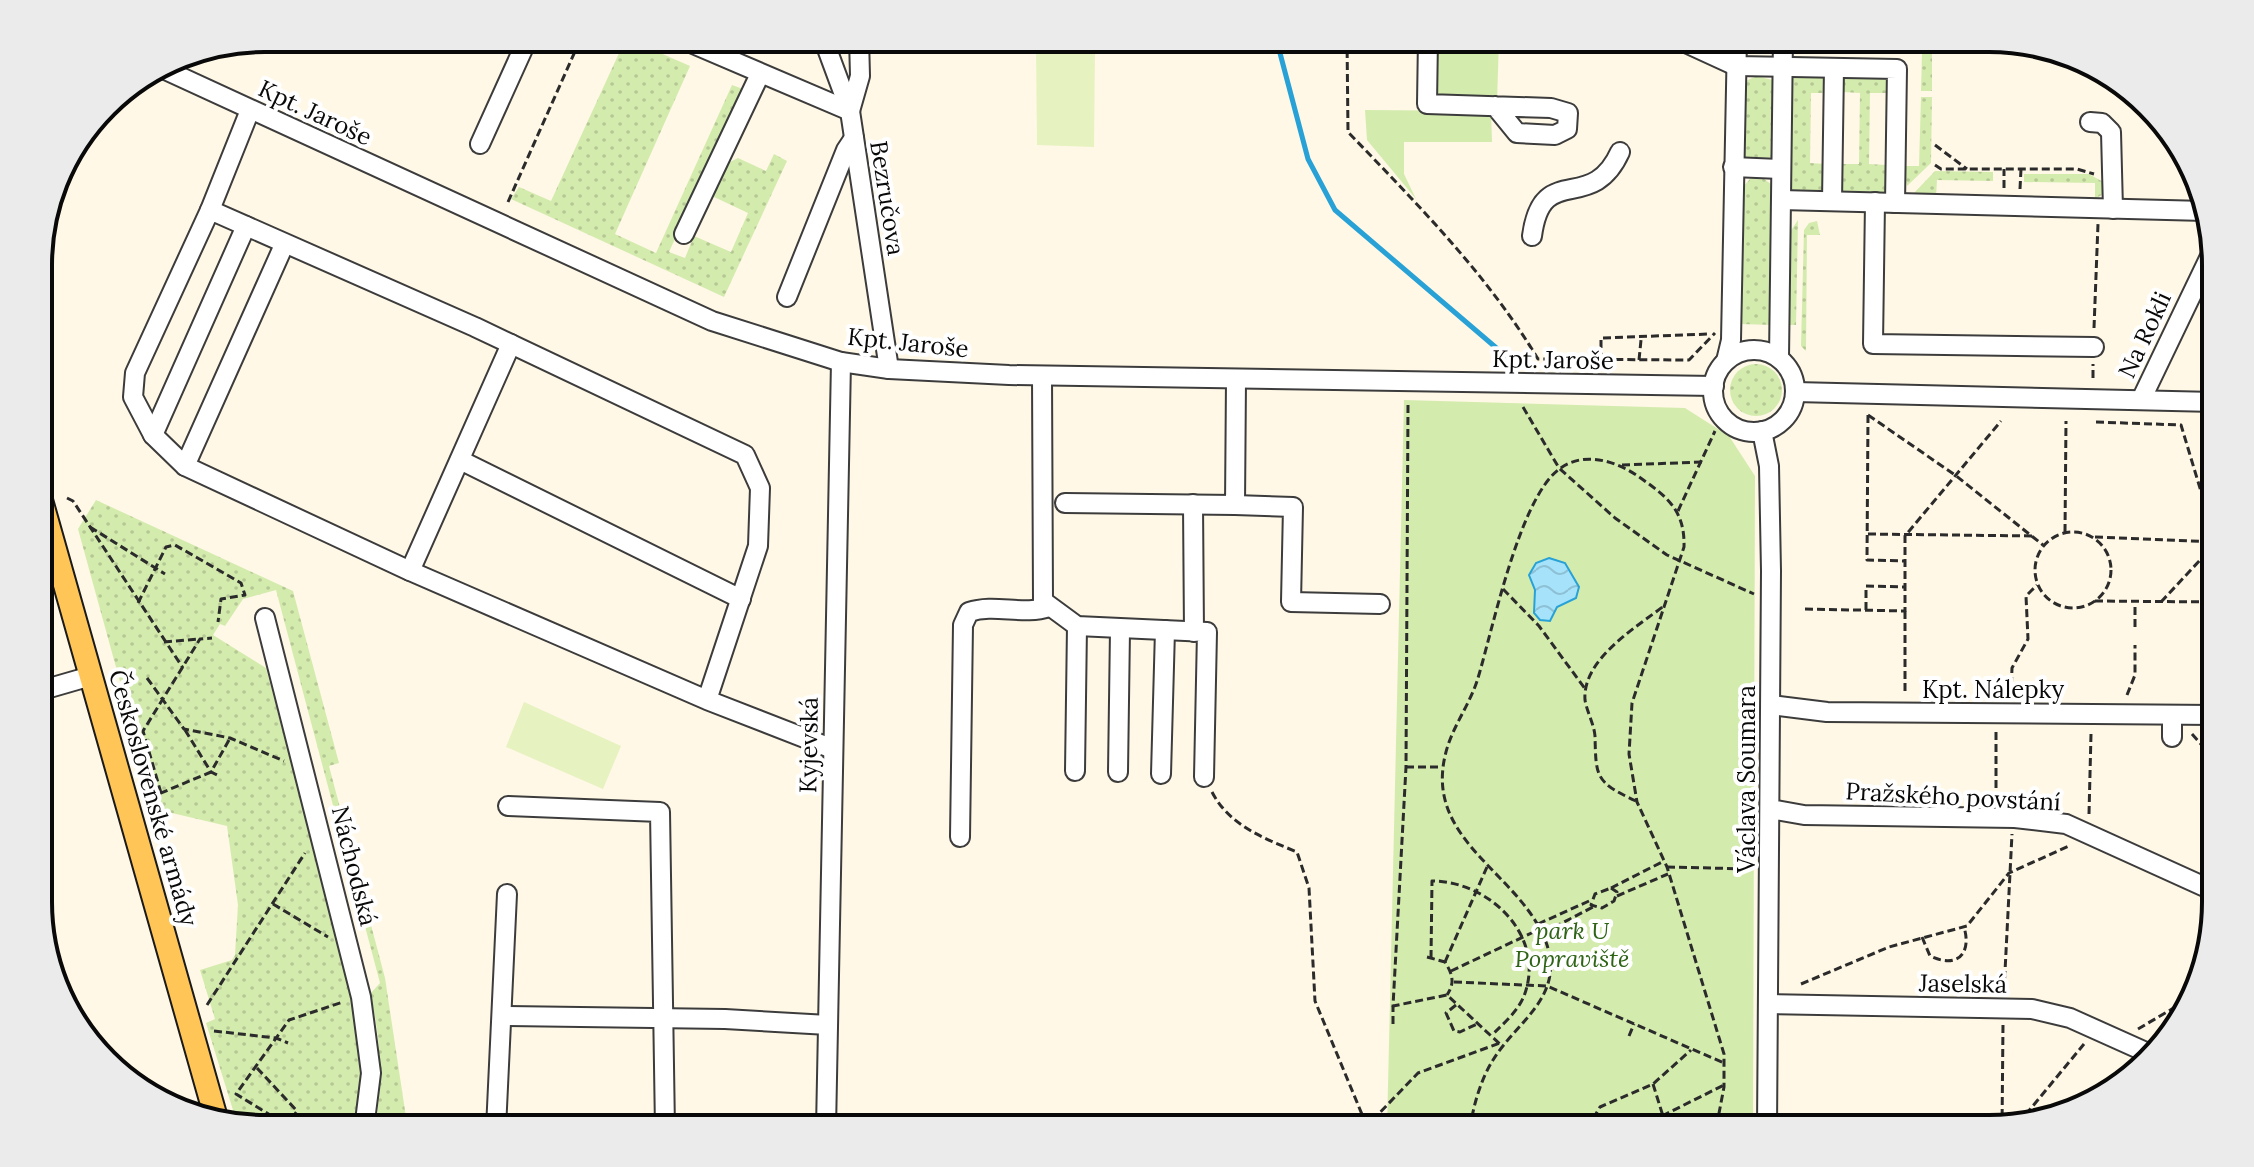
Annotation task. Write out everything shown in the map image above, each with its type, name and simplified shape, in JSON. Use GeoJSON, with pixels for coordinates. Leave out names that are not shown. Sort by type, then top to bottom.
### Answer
{"type":"FeatureCollection","features":[{"type":"Feature","properties":{"kind":"main road","name":"Československé armády"},"geometry":{"type":"LineString","coordinates":[[52,539],[213,1108]]}},
{"type":"Feature","properties":{"kind":"street"},"geometry":{"type":"LineString","coordinates":[[480,144],[522,52]]}},
{"type":"Feature","properties":{"kind":"street"},"geometry":{"type":"LineString","coordinates":[[710,52],[850,111],[860,76],[859,52]]}},
{"type":"Feature","properties":{"kind":"street","name":"Bezručova"},"geometry":{"type":"LineString","coordinates":[[828,52],[850,111],[889,369]]}},
{"type":"Feature","properties":{"kind":"street"},"geometry":{"type":"LineString","coordinates":[[1428,52],[1427,104],[1495,106]]}},
{"type":"Feature","properties":{"kind":"street"},"geometry":{"type":"LineString","coordinates":[[1706,52],[1736,66],[1897,69],[1895,203]]}},
{"type":"Feature","properties":{"kind":"street"},"geometry":{"type":"LineString","coordinates":[[1726,361],[1746,351],[1757,350],[1779,358],[1794,379],[1795,392],[1785,417],[1762,431],[1737,428],[1719,411],[1714,386],[1726,361],[1731,340],[1736,52]]}},
{"type":"Feature","properties":{"kind":"street"},"geometry":{"type":"LineString","coordinates":[[1779,358],[1783,52]]}},
{"type":"Feature","properties":{"kind":"street"},"geometry":{"type":"LineString","coordinates":[[1832,201],[1834,68]]}},
{"type":"Feature","properties":{"kind":"street","name":"Kpt. Jaroše"},"geometry":{"type":"LineString","coordinates":[[172,73],[712,321],[841,362],[889,369],[1042,376],[1714,386]]}},
{"type":"Feature","properties":{"kind":"street"},"geometry":{"type":"LineString","coordinates":[[684,234],[760,74]]}},
{"type":"Feature","properties":{"kind":"street"},"geometry":{"type":"LineString","coordinates":[[250,110],[210,210],[135,373],[133,397],[153,435],[185,466],[410,571],[707,700],[833,749]]}},
{"type":"Feature","properties":{"kind":"street"},"geometry":{"type":"LineString","coordinates":[[2090,122],[2102,123],[2111,132],[2112,180],[2106,208]]}},
{"type":"Feature","properties":{"kind":"street"},"geometry":{"type":"LineString","coordinates":[[787,297],[846,150],[854,138]]}},
{"type":"Feature","properties":{"kind":"street"},"geometry":{"type":"LineString","coordinates":[[1532,236],[1535,212],[1551,193],[1597,184],[1620,152]]}},
{"type":"Feature","properties":{"kind":"street"},"geometry":{"type":"LineString","coordinates":[[1733,167],[1781,169]]}},
{"type":"Feature","properties":{"kind":"street"},"geometry":{"type":"LineString","coordinates":[[1781,200],[2195,211]]}},
{"type":"Feature","properties":{"kind":"street"},"geometry":{"type":"LineString","coordinates":[[1875,202],[1873,344],[2094,347]]}},
{"type":"Feature","properties":{"kind":"street"},"geometry":{"type":"LineString","coordinates":[[210,210],[511,344],[745,455],[760,488],[758,546],[707,700]]}},
{"type":"Feature","properties":{"kind":"street"},"geometry":{"type":"LineString","coordinates":[[153,435],[246,226]]}},
{"type":"Feature","properties":{"kind":"street"},"geometry":{"type":"LineString","coordinates":[[185,466],[284,245]]}},
{"type":"Feature","properties":{"kind":"street","name":"Na Rokli"},"geometry":{"type":"LineString","coordinates":[[2141,400],[2202,273]]}},
{"type":"Feature","properties":{"kind":"street"},"geometry":{"type":"LineString","coordinates":[[410,571],[511,344]]}},
{"type":"Feature","properties":{"kind":"street","name":"Kyjevská"},"geometry":{"type":"LineString","coordinates":[[826,1115],[841,362]]}},
{"type":"Feature","properties":{"kind":"street"},"geometry":{"type":"LineString","coordinates":[[1042,376],[1043,601],[1077,626],[1207,632],[1204,777]]}},
{"type":"Feature","properties":{"kind":"street"},"geometry":{"type":"LineString","coordinates":[[1235,505],[1236,380]]}},
{"type":"Feature","properties":{"kind":"street"},"geometry":{"type":"LineString","coordinates":[[1795,392],[2202,402]]}},
{"type":"Feature","properties":{"kind":"street","name":"Václava Soumara"},"geometry":{"type":"LineString","coordinates":[[1762,431],[1769,466],[1771,705],[1767,1115]]}},
{"type":"Feature","properties":{"kind":"street"},"geometry":{"type":"LineString","coordinates":[[460,460],[741,599]]}},
{"type":"Feature","properties":{"kind":"street"},"geometry":{"type":"LineString","coordinates":[[1065,503],[1293,507],[1282,602],[1380,604]]}},
{"type":"Feature","properties":{"kind":"street"},"geometry":{"type":"LineString","coordinates":[[1193,504],[1194,632]]}},
{"type":"Feature","properties":{"kind":"street"},"geometry":{"type":"LineString","coordinates":[[960,837],[963,625],[969,612],[977,609],[1026,612],[1049,607]]}},
{"type":"Feature","properties":{"kind":"street","name":"Náchodská"},"geometry":{"type":"LineString","coordinates":[[265,618],[361,997],[371,1073],[366,1115]]}},
{"type":"Feature","properties":{"kind":"street"},"geometry":{"type":"LineString","coordinates":[[1075,771],[1077,626]]}},
{"type":"Feature","properties":{"kind":"street"},"geometry":{"type":"LineString","coordinates":[[1118,772],[1120,630]]}},
{"type":"Feature","properties":{"kind":"street"},"geometry":{"type":"LineString","coordinates":[[1161,774],[1165,630]]}},
{"type":"Feature","properties":{"kind":"street"},"geometry":{"type":"LineString","coordinates":[[52,687],[91,676]]}},
{"type":"Feature","properties":{"kind":"street","name":"Kpt. Nálepky"},"geometry":{"type":"LineString","coordinates":[[1771,705],[1827,712],[2202,715]]}},
{"type":"Feature","properties":{"kind":"street"},"geometry":{"type":"LineString","coordinates":[[2172,715],[2179,732]]}},
{"type":"Feature","properties":{"kind":"street"},"geometry":{"type":"LineString","coordinates":[[508,806],[660,812],[661,1018],[666,1048],[665,1115]]}},
{"type":"Feature","properties":{"kind":"street","name":"Pražského povstání"},"geometry":{"type":"LineString","coordinates":[[1770,809],[1804,815],[2015,818],[2066,824],[2202,886]]}},
{"type":"Feature","properties":{"kind":"street"},"geometry":{"type":"LineString","coordinates":[[497,1115],[507,894]]}},
{"type":"Feature","properties":{"kind":"street","name":"Jaselská"},"geometry":{"type":"LineString","coordinates":[[1769,1004],[2032,1009],[2070,1018],[2142,1050]]}},
{"type":"Feature","properties":{"kind":"street"},"geometry":{"type":"LineString","coordinates":[[502,1016],[828,1025]]}},
{"type":"Feature","properties":{"kind":"path"},"geometry":{"type":"LineString","coordinates":[[508,202],[575,52]]}},
{"type":"Feature","properties":{"kind":"path"},"geometry":{"type":"LineString","coordinates":[[1347,52],[1348,132],[1446,234],[1516,322],[1538,359],[1689,360],[1710,334]]}},
{"type":"Feature","properties":{"kind":"path"},"geometry":{"type":"LineString","coordinates":[[1935,145],[1967,169]]}},
{"type":"Feature","properties":{"kind":"path"},"geometry":{"type":"LineString","coordinates":[[1935,165],[1941,169],[2077,169],[2112,180]]}},
{"type":"Feature","properties":{"kind":"path"},"geometry":{"type":"LineString","coordinates":[[2004,169],[2004,188],[2008,195]]}},
{"type":"Feature","properties":{"kind":"path"},"geometry":{"type":"LineString","coordinates":[[2016,195],[2020,188],[2021,169]]}},
{"type":"Feature","properties":{"kind":"path"},"geometry":{"type":"LineString","coordinates":[[2093,378],[2106,208]]}},
{"type":"Feature","properties":{"kind":"path"},"geometry":{"type":"LineString","coordinates":[[1601,360],[1601,338],[1710,334],[1722,329]]}},
{"type":"Feature","properties":{"kind":"path"},"geometry":{"type":"LineString","coordinates":[[1639,360],[1641,338]]}},
{"type":"Feature","properties":{"kind":"path"},"geometry":{"type":"LineString","coordinates":[[1393,1024],[1406,767],[1408,405]]}},
{"type":"Feature","properties":{"kind":"path"},"geometry":{"type":"LineString","coordinates":[[1523,407],[1559,468],[1625,526],[1679,561],[1761,597]]}},
{"type":"Feature","properties":{"kind":"path"},"geometry":{"type":"LineString","coordinates":[[1904,561],[1867,560],[1868,415],[1955,475],[2036,536],[2043,545]]}},
{"type":"Feature","properties":{"kind":"path"},"geometry":{"type":"LineString","coordinates":[[1905,693],[1905,536],[2001,421]]}},
{"type":"Feature","properties":{"kind":"path"},"geometry":{"type":"LineString","coordinates":[[2065,532],[2066,421]]}},
{"type":"Feature","properties":{"kind":"path"},"geometry":{"type":"LineString","coordinates":[[2096,422],[2181,425],[2202,497]]}},
{"type":"Feature","properties":{"kind":"path"},"geometry":{"type":"LineString","coordinates":[[1678,511],[1715,431]]}},
{"type":"Feature","properties":{"kind":"path"},"geometry":{"type":"LineString","coordinates":[[1474,1115],[1493,1060],[1530,1019],[1547,986],[1550,959],[1538,924],[1510,888],[1487,867],[1455,829],[1446,801],[1442,767],[1448,744],[1477,681],[1503,589],[1533,504],[1559,468],[1581,460],[1619,465],[1702,462]]}},
{"type":"Feature","properties":{"kind":"path"},"geometry":{"type":"LineString","coordinates":[[1619,465],[1655,488],[1678,511],[1684,533],[1679,561],[1632,703],[1629,754],[1637,802],[1667,867],[1724,1054],[1724,1085],[1719,1115]]}},
{"type":"Feature","properties":{"kind":"path"},"geometry":{"type":"LineString","coordinates":[[67,498],[183,668]]}},
{"type":"Feature","properties":{"kind":"path"},"geometry":{"type":"LineString","coordinates":[[87,526],[165,574]]}},
{"type":"Feature","properties":{"kind":"path"},"geometry":{"type":"LineString","coordinates":[[2078,531],[2093,537],[2102,544],[2111,563],[2108,585],[2095,601],[2084,607],[2059,606],[2049,600],[2037,585],[2034,568],[2043,545],[2065,532],[2078,531]]}},
{"type":"Feature","properties":{"kind":"path"},"geometry":{"type":"LineString","coordinates":[[1868,534],[2036,536]]}},
{"type":"Feature","properties":{"kind":"path"},"geometry":{"type":"LineString","coordinates":[[2093,537],[2202,541]]}},
{"type":"Feature","properties":{"kind":"path"},"geometry":{"type":"LineString","coordinates":[[138,603],[166,547],[175,545],[241,583],[245,595],[221,599],[218,622]]}},
{"type":"Feature","properties":{"kind":"path"},"geometry":{"type":"LineString","coordinates":[[2161,602],[2202,556]]}},
{"type":"Feature","properties":{"kind":"path"},"geometry":{"type":"LineString","coordinates":[[1997,812],[2001,714],[2012,668],[2028,639],[2026,596],[2037,585]]}},
{"type":"Feature","properties":{"kind":"path"},"geometry":{"type":"LineString","coordinates":[[1866,610],[1866,586],[1905,587]]}},
{"type":"Feature","properties":{"kind":"path"},"geometry":{"type":"LineString","coordinates":[[1503,589],[1539,626],[1586,690]]}},
{"type":"Feature","properties":{"kind":"path"},"geometry":{"type":"LineString","coordinates":[[2095,601],[2202,602]]}},
{"type":"Feature","properties":{"kind":"path"},"geometry":{"type":"LineString","coordinates":[[2135,601],[2135,627]]}},
{"type":"Feature","properties":{"kind":"path"},"geometry":{"type":"LineString","coordinates":[[1637,802],[1609,785],[1596,769],[1593,758],[1595,735],[1586,690],[1589,675],[1601,661],[1665,605]]}},
{"type":"Feature","properties":{"kind":"path"},"geometry":{"type":"LineString","coordinates":[[1805,609],[1905,611]]}},
{"type":"Feature","properties":{"kind":"path"},"geometry":{"type":"LineString","coordinates":[[164,642],[212,638]]}},
{"type":"Feature","properties":{"kind":"path"},"geometry":{"type":"LineString","coordinates":[[161,793],[143,731],[200,639]]}},
{"type":"Feature","properties":{"kind":"path"},"geometry":{"type":"LineString","coordinates":[[2123,706],[2135,675],[2135,645]]}},
{"type":"Feature","properties":{"kind":"path"},"geometry":{"type":"LineString","coordinates":[[147,678],[211,772],[217,775]]}},
{"type":"Feature","properties":{"kind":"path"},"geometry":{"type":"LineString","coordinates":[[2089,826],[2091,722]]}},
{"type":"Feature","properties":{"kind":"path"},"geometry":{"type":"LineString","coordinates":[[184,729],[230,738],[287,763]]}},
{"type":"Feature","properties":{"kind":"path"},"geometry":{"type":"LineString","coordinates":[[2179,732],[2202,750]]}},
{"type":"Feature","properties":{"kind":"path"},"geometry":{"type":"LineString","coordinates":[[149,798],[211,772],[230,738]]}},
{"type":"Feature","properties":{"kind":"path"},"geometry":{"type":"LineString","coordinates":[[1406,767],[1442,767]]}},
{"type":"Feature","properties":{"kind":"path"},"geometry":{"type":"LineString","coordinates":[[1204,777],[1223,812],[1262,838],[1297,852],[1309,888],[1315,1001],[1360,1115]]}},
{"type":"Feature","properties":{"kind":"path"},"geometry":{"type":"LineString","coordinates":[[2004,1002],[2012,832]]}},
{"type":"Feature","properties":{"kind":"path"},"geometry":{"type":"LineString","coordinates":[[1801,984],[1922,937],[1964,927],[2009,873],[2072,844]]}},
{"type":"Feature","properties":{"kind":"path"},"geometry":{"type":"LineString","coordinates":[[207,1005],[309,847]]}},
{"type":"Feature","properties":{"kind":"path"},"geometry":{"type":"LineString","coordinates":[[1538,924],[1664,861]]}},
{"type":"Feature","properties":{"kind":"path"},"geometry":{"type":"LineString","coordinates":[[1445,962],[1487,867]]}},
{"type":"Feature","properties":{"kind":"path"},"geometry":{"type":"LineString","coordinates":[[1667,867],[1770,870]]}},
{"type":"Feature","properties":{"kind":"path"},"geometry":{"type":"LineString","coordinates":[[1451,971],[1593,907],[1606,907],[1617,896],[1669,873]]}},
{"type":"Feature","properties":{"kind":"path"},"geometry":{"type":"LineString","coordinates":[[1447,995],[1454,982],[1451,971],[1445,962],[1429,957],[1432,881],[1477,890],[1500,907],[1523,937],[1527,985],[1521,1003],[1493,1034]]}},
{"type":"Feature","properties":{"kind":"path"},"geometry":{"type":"LineString","coordinates":[[1611,888],[1617,896]]}},
{"type":"Feature","properties":{"kind":"path"},"geometry":{"type":"LineString","coordinates":[[1590,900],[1593,907]]}},
{"type":"Feature","properties":{"kind":"path"},"geometry":{"type":"LineString","coordinates":[[273,904],[335,941]]}},
{"type":"Feature","properties":{"kind":"path"},"geometry":{"type":"LineString","coordinates":[[1922,937],[1930,956],[1942,961],[1956,960],[1963,956],[1967,947],[1964,927]]}},
{"type":"Feature","properties":{"kind":"path"},"geometry":{"type":"LineString","coordinates":[[1454,982],[1547,986],[1724,1063]]}},
{"type":"Feature","properties":{"kind":"path"},"geometry":{"type":"LineString","coordinates":[[1393,1006],[1447,995]]}},
{"type":"Feature","properties":{"kind":"path"},"geometry":{"type":"LineString","coordinates":[[1447,995],[1493,1034],[1503,1048]]}},
{"type":"Feature","properties":{"kind":"path"},"geometry":{"type":"LineString","coordinates":[[271,1115],[236,1094],[289,1020],[350,999]]}},
{"type":"Feature","properties":{"kind":"path"},"geometry":{"type":"LineString","coordinates":[[1456,1005],[1446,1013],[1454,1031],[1460,1032],[1479,1023]]}},
{"type":"Feature","properties":{"kind":"path"},"geometry":{"type":"LineString","coordinates":[[2119,1040],[2173,1008]]}},
{"type":"Feature","properties":{"kind":"path"},"geometry":{"type":"LineString","coordinates":[[2002,1115],[2003,1014]]}},
{"type":"Feature","properties":{"kind":"path"},"geometry":{"type":"LineString","coordinates":[[1629,1036],[1634,1024]]}},
{"type":"Feature","properties":{"kind":"path"},"geometry":{"type":"LineString","coordinates":[[214,1031],[276,1038],[288,1043]]}},
{"type":"Feature","properties":{"kind":"path"},"geometry":{"type":"LineString","coordinates":[[2028,1111],[2087,1040]]}},
{"type":"Feature","properties":{"kind":"path"},"geometry":{"type":"LineString","coordinates":[[1376,1115],[1410,1078],[1500,1043]]}},
{"type":"Feature","properties":{"kind":"path"},"geometry":{"type":"LineString","coordinates":[[1595,1115],[1600,1107],[1653,1084],[1691,1050]]}},
{"type":"Feature","properties":{"kind":"path"},"geometry":{"type":"LineString","coordinates":[[256,1067],[297,1111],[294,1115]]}},
{"type":"Feature","properties":{"kind":"path"},"geometry":{"type":"LineString","coordinates":[[1653,1084],[1662,1115]]}},
{"type":"Feature","properties":{"kind":"path"},"geometry":{"type":"LineString","coordinates":[[1664,1115],[1724,1085]]}},
{"type":"Feature","properties":{"kind":"green space"},"geometry":{"type":"Polygon","coordinates":[[[620,52],[658,52],[690,66],[615,234],[656,253],[732,85],[743,89],[669,252],[685,258],[694,236],[731,252],[748,213],[712,196],[726,164],[738,158],[766,171],[774,154],[787,161],[724,297],[511,199],[519,187],[551,201],[620,52]]]}},
{"type":"Feature","properties":{"kind":"green space"},"geometry":{"type":"Polygon","coordinates":[[[1036,52],[1095,52],[1094,147],[1037,145],[1036,52]]]}},
{"type":"Feature","properties":{"kind":"green space"},"geometry":{"type":"Polygon","coordinates":[[[1432,52],[1499,52],[1497,102],[1431,101],[1432,52]]]}},
{"type":"Feature","properties":{"kind":"green space"},"geometry":{"type":"Polygon","coordinates":[[[1922,53],[1932,53],[1932,91],[1921,91],[1922,53]]]}},
{"type":"Feature","properties":{"kind":"green space"},"geometry":{"type":"Polygon","coordinates":[[[1756,76],[1777,81],[1776,158],[1744,157],[1746,81],[1756,76]]]}},
{"type":"Feature","properties":{"kind":"green space"},"geometry":{"type":"Polygon","coordinates":[[[1793,77],[1828,77],[1827,93],[1811,93],[1810,163],[1826,164],[1826,194],[1791,194],[1793,77]]]}},
{"type":"Feature","properties":{"kind":"green space"},"geometry":{"type":"Polygon","coordinates":[[[1844,78],[1886,78],[1886,93],[1870,93],[1869,164],[1886,165],[1885,196],[1843,195],[1843,164],[1859,164],[1860,93],[1843,92],[1844,78]]]}},
{"type":"Feature","properties":{"kind":"green space"},"geometry":{"type":"Polygon","coordinates":[[[1921,97],[1932,97],[1931,163],[1907,186],[1904,166],[1919,166],[1921,97]]]}},
{"type":"Feature","properties":{"kind":"green space"},"geometry":{"type":"Polygon","coordinates":[[[1365,110],[1491,111],[1492,142],[1404,142],[1404,174],[1416,199],[1367,140],[1365,110]]]}},
{"type":"Feature","properties":{"kind":"green space"},"geometry":{"type":"Polygon","coordinates":[[[1935,171],[1993,172],[1993,181],[1937,180],[1936,197],[1914,193],[1935,171]]]}},
{"type":"Feature","properties":{"kind":"green space"},"geometry":{"type":"Polygon","coordinates":[[[2024,174],[2089,174],[2105,183],[2105,193],[2095,199],[2095,183],[2024,182],[2024,174]]]}},
{"type":"Feature","properties":{"kind":"green space"},"geometry":{"type":"Polygon","coordinates":[[[1760,176],[1775,187],[1772,325],[1741,324],[1743,187],[1750,179],[1760,176]]]}},
{"type":"Feature","properties":{"kind":"green space"},"geometry":{"type":"Polygon","coordinates":[[[1798,220],[1796,325],[1788,325],[1788,235],[1798,220]]]}},
{"type":"Feature","properties":{"kind":"green space"},"geometry":{"type":"Polygon","coordinates":[[[1817,221],[1820,235],[1807,235],[1806,351],[1801,346],[1804,230],[1809,223],[1817,221]]]}},
{"type":"Feature","properties":{"kind":"green space"},"geometry":{"type":"Polygon","coordinates":[[[1756,364],[1775,371],[1782,390],[1775,409],[1756,416],[1737,409],[1730,390],[1737,371],[1756,364]]]}},
{"type":"Feature","properties":{"kind":"green space","name":"park U Popraviště"},"geometry":{"type":"Polygon","coordinates":[[[1404,400],[1685,408],[1729,436],[1755,476],[1753,1115],[1387,1115],[1404,400]]]}},
{"type":"Feature","properties":{"kind":"green space"},"geometry":{"type":"Polygon","coordinates":[[[96,500],[293,591],[339,763],[329,766],[385,978],[406,1115],[377,1115],[379,1061],[377,1028],[370,994],[380,983],[276,590],[243,599],[225,626],[220,624],[213,635],[266,668],[364,1038],[360,1115],[234,1113],[206,1023],[215,1019],[200,970],[232,960],[235,955],[238,905],[227,826],[155,809],[78,529],[96,500]]]}},
{"type":"Feature","properties":{"kind":"green space"},"geometry":{"type":"Polygon","coordinates":[[[524,702],[621,746],[603,789],[506,747],[524,702]]]}},
{"type":"Feature","properties":{"kind":"water"},"geometry":{"type":"Polygon","coordinates":[[[1549,558],[1565,563],[1579,587],[1576,598],[1557,607],[1550,621],[1540,620],[1534,613],[1535,590],[1529,575],[1536,563],[1549,558]]]}},
{"type":"Feature","properties":{"kind":"waterway"},"geometry":{"type":"LineString","coordinates":[[1280,52],[1308,159],[1335,210],[1514,363]]}}]}
